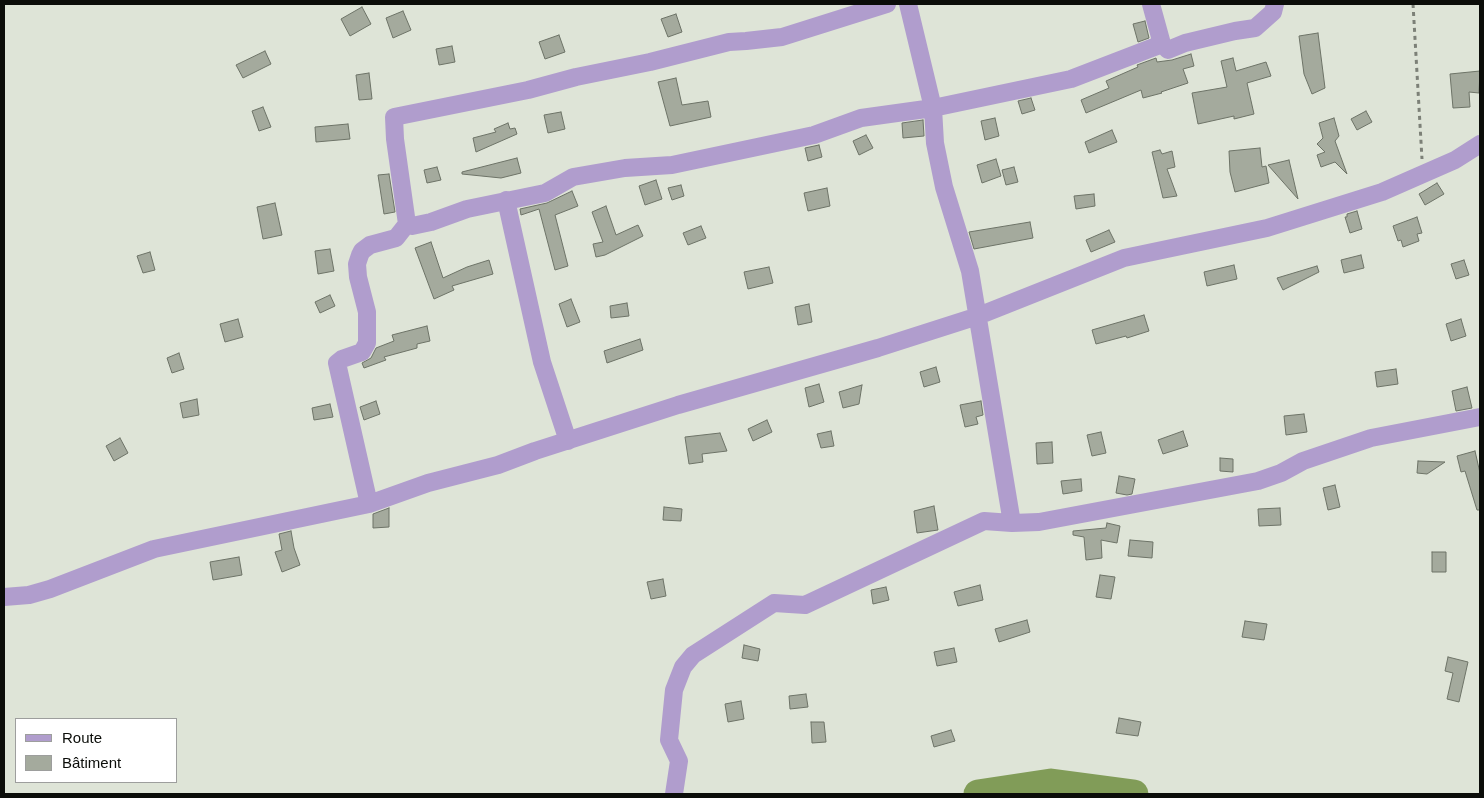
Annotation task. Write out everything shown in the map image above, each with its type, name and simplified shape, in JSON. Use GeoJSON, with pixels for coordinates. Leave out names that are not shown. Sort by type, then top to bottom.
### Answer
{"type":"FeatureCollection","features":[{"type":"Feature","properties":{"kind":"street"},"geometry":{"type":"LineString","coordinates":[[369,504],[337,363],[342,359],[362,352],[368,343],[367,312],[358,277],[357,264],[362,251],[370,245],[396,238],[407,224],[395,139],[394,117],[528,90],[729,42],[782,37],[887,4]]}},
{"type":"Feature","properties":{"kind":"street"},"geometry":{"type":"LineString","coordinates":[[908,4],[933,108],[935,143],[944,187],[970,271],[1012,523]]}},
{"type":"Feature","properties":{"kind":"street"},"geometry":{"type":"LineString","coordinates":[[1151,4],[1162,44],[1168,50],[1185,43],[1255,28],[1273,12],[1275,4]]}},
{"type":"Feature","properties":{"kind":"street"},"geometry":{"type":"LineString","coordinates":[[407,224],[412,226],[431,222],[467,209],[545,193],[573,177],[625,168],[672,165],[814,135],[861,118],[933,108],[1071,80],[1162,44]]}},
{"type":"Feature","properties":{"kind":"street"},"geometry":{"type":"LineString","coordinates":[[4,598],[29,596],[50,589],[154,548],[369,504],[428,483],[498,466],[535,451],[678,405],[878,348],[978,316],[1124,258],[1267,228],[1382,192],[1455,160],[1480,144]]}},
{"type":"Feature","properties":{"kind":"street"},"geometry":{"type":"LineString","coordinates":[[506,200],[542,362],[568,441]]}},
{"type":"Feature","properties":{"kind":"street"},"geometry":{"type":"LineString","coordinates":[[674,794],[679,761],[669,740],[674,690],[683,666],[693,656],[774,603],[805,605],[984,521],[1040,522],[1258,481],[1311,458],[1371,438],[1480,417]]}},
{"type":"Feature","properties":{"kind":"path"},"geometry":{"type":"LineString","coordinates":[[1413,4],[1423,174]]}},
{"type":"Feature","properties":{"kind":"building"},"geometry":{"type":"Polygon","coordinates":[[[362,7],[371,24],[350,36],[341,19],[362,7]]]}},
{"type":"Feature","properties":{"kind":"building"},"geometry":{"type":"Polygon","coordinates":[[[403,11],[411,30],[393,38],[386,18],[403,11]]]}},
{"type":"Feature","properties":{"kind":"building"},"geometry":{"type":"Polygon","coordinates":[[[676,14],[682,32],[668,37],[661,19],[676,14]]]}},
{"type":"Feature","properties":{"kind":"building"},"geometry":{"type":"Polygon","coordinates":[[[1145,21],[1149,38],[1138,42],[1133,24],[1145,21]]]}},
{"type":"Feature","properties":{"kind":"building"},"geometry":{"type":"Polygon","coordinates":[[[1318,33],[1325,88],[1312,94],[1304,74],[1299,36],[1318,33]]]}},
{"type":"Feature","properties":{"kind":"building"},"geometry":{"type":"Polygon","coordinates":[[[559,35],[565,52],[545,59],[539,42],[559,35]]]}},
{"type":"Feature","properties":{"kind":"building"},"geometry":{"type":"Polygon","coordinates":[[[452,46],[455,62],[439,65],[436,49],[452,46]]]}},
{"type":"Feature","properties":{"kind":"building"},"geometry":{"type":"Polygon","coordinates":[[[265,51],[271,64],[243,78],[236,65],[265,51]]]}},
{"type":"Feature","properties":{"kind":"building"},"geometry":{"type":"Polygon","coordinates":[[[1191,54],[1194,66],[1183,69],[1188,83],[1143,98],[1141,90],[1086,113],[1081,100],[1109,88],[1106,81],[1138,67],[1137,65],[1156,58],[1157,62],[1191,54]]]}},
{"type":"Feature","properties":{"kind":"building"},"geometry":{"type":"Polygon","coordinates":[[[1233,58],[1236,71],[1266,62],[1271,76],[1247,83],[1254,114],[1234,119],[1234,116],[1198,124],[1192,93],[1227,87],[1221,61],[1233,58]]]}},
{"type":"Feature","properties":{"kind":"building"},"geometry":{"type":"Polygon","coordinates":[[[1480,71],[1479,93],[1469,92],[1470,107],[1453,108],[1450,74],[1480,71]]]}},
{"type":"Feature","properties":{"kind":"building"},"geometry":{"type":"Polygon","coordinates":[[[369,73],[372,99],[359,100],[356,75],[369,73]]]}},
{"type":"Feature","properties":{"kind":"building"},"geometry":{"type":"Polygon","coordinates":[[[676,78],[682,105],[708,101],[711,117],[670,126],[658,82],[676,78]]]}},
{"type":"Feature","properties":{"kind":"building"},"geometry":{"type":"Polygon","coordinates":[[[1031,98],[1035,110],[1022,114],[1018,101],[1031,98]]]}},
{"type":"Feature","properties":{"kind":"building"},"geometry":{"type":"Polygon","coordinates":[[[263,107],[271,127],[259,131],[252,111],[263,107]]]}},
{"type":"Feature","properties":{"kind":"building"},"geometry":{"type":"Polygon","coordinates":[[[1366,111],[1372,122],[1357,130],[1351,119],[1366,111]]]}},
{"type":"Feature","properties":{"kind":"building"},"geometry":{"type":"Polygon","coordinates":[[[561,112],[565,129],[548,133],[544,115],[561,112]]]}},
{"type":"Feature","properties":{"kind":"building"},"geometry":{"type":"Polygon","coordinates":[[[995,118],[999,136],[985,140],[981,121],[995,118]]]}},
{"type":"Feature","properties":{"kind":"building"},"geometry":{"type":"Polygon","coordinates":[[[1334,118],[1339,136],[1335,141],[1347,174],[1335,162],[1321,167],[1317,155],[1325,152],[1317,144],[1323,138],[1319,123],[1334,118]]]}},
{"type":"Feature","properties":{"kind":"building"},"geometry":{"type":"Polygon","coordinates":[[[923,120],[924,136],[903,138],[902,123],[923,120]]]}},
{"type":"Feature","properties":{"kind":"building"},"geometry":{"type":"Polygon","coordinates":[[[508,123],[510,129],[515,128],[517,134],[476,152],[473,138],[496,132],[494,129],[508,123]]]}},
{"type":"Feature","properties":{"kind":"building"},"geometry":{"type":"Polygon","coordinates":[[[348,124],[350,139],[316,142],[315,127],[348,124]]]}},
{"type":"Feature","properties":{"kind":"building"},"geometry":{"type":"Polygon","coordinates":[[[1112,130],[1117,142],[1089,153],[1085,142],[1112,130]]]}},
{"type":"Feature","properties":{"kind":"building"},"geometry":{"type":"Polygon","coordinates":[[[866,135],[873,148],[859,155],[853,141],[866,135]]]}},
{"type":"Feature","properties":{"kind":"building"},"geometry":{"type":"Polygon","coordinates":[[[819,145],[822,157],[808,161],[805,148],[819,145]]]}},
{"type":"Feature","properties":{"kind":"building"},"geometry":{"type":"Polygon","coordinates":[[[1260,148],[1262,167],[1266,166],[1269,183],[1235,192],[1230,172],[1229,151],[1260,148]]]}},
{"type":"Feature","properties":{"kind":"building"},"geometry":{"type":"Polygon","coordinates":[[[1160,150],[1162,154],[1172,151],[1175,167],[1167,169],[1177,196],[1163,198],[1152,152],[1160,150]]]}},
{"type":"Feature","properties":{"kind":"building"},"geometry":{"type":"Polygon","coordinates":[[[517,158],[521,173],[501,178],[462,174],[462,172],[517,158]]]}},
{"type":"Feature","properties":{"kind":"building"},"geometry":{"type":"Polygon","coordinates":[[[996,159],[1001,176],[982,183],[977,165],[996,159]]]}},
{"type":"Feature","properties":{"kind":"building"},"geometry":{"type":"Polygon","coordinates":[[[1289,160],[1298,199],[1268,165],[1289,160]]]}},
{"type":"Feature","properties":{"kind":"building"},"geometry":{"type":"Polygon","coordinates":[[[437,167],[441,180],[427,183],[424,170],[437,167]]]}},
{"type":"Feature","properties":{"kind":"building"},"geometry":{"type":"Polygon","coordinates":[[[1014,167],[1018,182],[1006,185],[1002,170],[1014,167]]]}},
{"type":"Feature","properties":{"kind":"building"},"geometry":{"type":"Polygon","coordinates":[[[389,174],[395,212],[384,214],[378,175],[389,174]]]}},
{"type":"Feature","properties":{"kind":"building"},"geometry":{"type":"Polygon","coordinates":[[[656,180],[662,199],[645,205],[639,186],[656,180]]]}},
{"type":"Feature","properties":{"kind":"building"},"geometry":{"type":"Polygon","coordinates":[[[1437,183],[1444,194],[1425,205],[1419,194],[1437,183]]]}},
{"type":"Feature","properties":{"kind":"building"},"geometry":{"type":"Polygon","coordinates":[[[681,185],[684,196],[672,200],[668,188],[681,185]]]}},
{"type":"Feature","properties":{"kind":"building"},"geometry":{"type":"Polygon","coordinates":[[[827,188],[830,206],[808,211],[804,193],[827,188]]]}},
{"type":"Feature","properties":{"kind":"building"},"geometry":{"type":"Polygon","coordinates":[[[572,191],[578,206],[555,215],[568,266],[555,270],[539,209],[521,215],[520,209],[547,203],[572,191]]]}},
{"type":"Feature","properties":{"kind":"building"},"geometry":{"type":"Polygon","coordinates":[[[1094,194],[1095,206],[1076,209],[1074,196],[1094,194]]]}},
{"type":"Feature","properties":{"kind":"building"},"geometry":{"type":"Polygon","coordinates":[[[275,203],[282,235],[263,239],[257,207],[275,203]]]}},
{"type":"Feature","properties":{"kind":"building"},"geometry":{"type":"Polygon","coordinates":[[[606,206],[616,235],[638,225],[643,236],[605,255],[596,257],[593,244],[603,242],[592,212],[606,206]]]}},
{"type":"Feature","properties":{"kind":"building"},"geometry":{"type":"Polygon","coordinates":[[[1357,211],[1362,229],[1350,233],[1345,217],[1347,217],[1347,214],[1357,211]]]}},
{"type":"Feature","properties":{"kind":"building"},"geometry":{"type":"Polygon","coordinates":[[[1417,217],[1422,233],[1417,234],[1419,241],[1403,247],[1401,240],[1398,241],[1393,226],[1417,217]]]}},
{"type":"Feature","properties":{"kind":"building"},"geometry":{"type":"Polygon","coordinates":[[[1030,222],[1033,238],[974,249],[969,232],[1030,222]]]}},
{"type":"Feature","properties":{"kind":"building"},"geometry":{"type":"Polygon","coordinates":[[[701,226],[706,238],[688,245],[683,233],[701,226]]]}},
{"type":"Feature","properties":{"kind":"building"},"geometry":{"type":"Polygon","coordinates":[[[1109,230],[1115,242],[1091,252],[1086,240],[1109,230]]]}},
{"type":"Feature","properties":{"kind":"building"},"geometry":{"type":"Polygon","coordinates":[[[431,242],[443,278],[489,260],[493,274],[452,286],[454,290],[434,299],[415,248],[431,242]]]}},
{"type":"Feature","properties":{"kind":"building"},"geometry":{"type":"Polygon","coordinates":[[[330,249],[334,271],[318,274],[315,251],[330,249]]]}},
{"type":"Feature","properties":{"kind":"building"},"geometry":{"type":"Polygon","coordinates":[[[150,252],[155,270],[143,273],[137,256],[150,252]]]}},
{"type":"Feature","properties":{"kind":"building"},"geometry":{"type":"Polygon","coordinates":[[[1361,255],[1364,268],[1344,273],[1341,260],[1361,255]]]}},
{"type":"Feature","properties":{"kind":"building"},"geometry":{"type":"Polygon","coordinates":[[[1464,260],[1469,275],[1456,279],[1451,264],[1464,260]]]}},
{"type":"Feature","properties":{"kind":"building"},"geometry":{"type":"Polygon","coordinates":[[[1234,265],[1237,279],[1207,286],[1204,272],[1234,265]]]}},
{"type":"Feature","properties":{"kind":"building"},"geometry":{"type":"Polygon","coordinates":[[[1317,266],[1319,272],[1283,290],[1277,278],[1317,266]]]}},
{"type":"Feature","properties":{"kind":"building"},"geometry":{"type":"Polygon","coordinates":[[[769,267],[773,283],[748,289],[744,272],[769,267]]]}},
{"type":"Feature","properties":{"kind":"building"},"geometry":{"type":"Polygon","coordinates":[[[330,295],[335,306],[320,313],[315,302],[330,295]]]}},
{"type":"Feature","properties":{"kind":"building"},"geometry":{"type":"Polygon","coordinates":[[[571,299],[580,322],[567,327],[559,304],[571,299]]]}},
{"type":"Feature","properties":{"kind":"building"},"geometry":{"type":"Polygon","coordinates":[[[627,303],[629,316],[611,318],[610,306],[627,303]]]}},
{"type":"Feature","properties":{"kind":"building"},"geometry":{"type":"Polygon","coordinates":[[[809,304],[812,322],[798,325],[795,307],[809,304]]]}},
{"type":"Feature","properties":{"kind":"building"},"geometry":{"type":"Polygon","coordinates":[[[1144,315],[1149,331],[1127,338],[1126,336],[1096,344],[1092,330],[1144,315]]]}},
{"type":"Feature","properties":{"kind":"building"},"geometry":{"type":"Polygon","coordinates":[[[238,319],[243,337],[225,342],[220,324],[238,319]]]}},
{"type":"Feature","properties":{"kind":"building"},"geometry":{"type":"Polygon","coordinates":[[[1461,319],[1466,336],[1451,341],[1446,324],[1461,319]]]}},
{"type":"Feature","properties":{"kind":"building"},"geometry":{"type":"Polygon","coordinates":[[[427,326],[430,341],[417,344],[417,348],[384,357],[386,360],[364,368],[362,363],[371,358],[376,348],[394,341],[392,335],[427,326]]]}},
{"type":"Feature","properties":{"kind":"building"},"geometry":{"type":"Polygon","coordinates":[[[640,339],[643,350],[607,363],[604,351],[640,339]]]}},
{"type":"Feature","properties":{"kind":"building"},"geometry":{"type":"Polygon","coordinates":[[[179,353],[184,369],[172,373],[167,358],[179,353]]]}},
{"type":"Feature","properties":{"kind":"building"},"geometry":{"type":"Polygon","coordinates":[[[936,367],[940,382],[924,387],[920,372],[936,367]]]}},
{"type":"Feature","properties":{"kind":"building"},"geometry":{"type":"Polygon","coordinates":[[[1396,369],[1398,384],[1377,387],[1375,372],[1396,369]]]}},
{"type":"Feature","properties":{"kind":"building"},"geometry":{"type":"Polygon","coordinates":[[[819,384],[824,402],[809,407],[805,388],[819,384]]]}},
{"type":"Feature","properties":{"kind":"building"},"geometry":{"type":"Polygon","coordinates":[[[862,385],[859,404],[843,408],[839,392],[862,385]]]}},
{"type":"Feature","properties":{"kind":"building"},"geometry":{"type":"Polygon","coordinates":[[[1467,387],[1472,408],[1456,411],[1452,391],[1467,387]]]}},
{"type":"Feature","properties":{"kind":"building"},"geometry":{"type":"Polygon","coordinates":[[[197,399],[199,415],[183,418],[180,403],[197,399]]]}},
{"type":"Feature","properties":{"kind":"building"},"geometry":{"type":"Polygon","coordinates":[[[376,401],[380,414],[364,420],[360,407],[376,401]]]}},
{"type":"Feature","properties":{"kind":"building"},"geometry":{"type":"Polygon","coordinates":[[[981,401],[983,415],[976,417],[978,424],[965,427],[960,405],[981,401]]]}},
{"type":"Feature","properties":{"kind":"building"},"geometry":{"type":"Polygon","coordinates":[[[330,404],[333,417],[314,420],[312,408],[330,404]]]}},
{"type":"Feature","properties":{"kind":"building"},"geometry":{"type":"Polygon","coordinates":[[[1304,414],[1307,432],[1286,435],[1284,416],[1304,414]]]}},
{"type":"Feature","properties":{"kind":"building"},"geometry":{"type":"Polygon","coordinates":[[[767,420],[772,432],[753,441],[748,429],[767,420]]]}},
{"type":"Feature","properties":{"kind":"building"},"geometry":{"type":"Polygon","coordinates":[[[831,431],[834,446],[821,448],[817,434],[831,431]]]}},
{"type":"Feature","properties":{"kind":"building"},"geometry":{"type":"Polygon","coordinates":[[[1183,431],[1188,446],[1163,454],[1158,440],[1183,431]]]}},
{"type":"Feature","properties":{"kind":"building"},"geometry":{"type":"Polygon","coordinates":[[[1101,432],[1106,453],[1092,456],[1087,435],[1101,432]]]}},
{"type":"Feature","properties":{"kind":"building"},"geometry":{"type":"Polygon","coordinates":[[[720,433],[727,451],[702,454],[703,462],[689,464],[685,437],[720,433]]]}},
{"type":"Feature","properties":{"kind":"building"},"geometry":{"type":"Polygon","coordinates":[[[120,438],[128,453],[114,461],[106,446],[120,438]]]}},
{"type":"Feature","properties":{"kind":"building"},"geometry":{"type":"Polygon","coordinates":[[[1052,442],[1053,463],[1037,464],[1036,443],[1052,442]]]}},
{"type":"Feature","properties":{"kind":"building"},"geometry":{"type":"Polygon","coordinates":[[[1475,451],[1480,473],[1480,510],[1477,510],[1465,471],[1461,472],[1457,456],[1475,451]]]}},
{"type":"Feature","properties":{"kind":"building"},"geometry":{"type":"Polygon","coordinates":[[[1220,458],[1233,459],[1233,472],[1220,471],[1220,458]]]}},
{"type":"Feature","properties":{"kind":"building"},"geometry":{"type":"Polygon","coordinates":[[[1418,461],[1445,462],[1427,474],[1417,473],[1418,461]]]}},
{"type":"Feature","properties":{"kind":"building"},"geometry":{"type":"Polygon","coordinates":[[[1119,476],[1135,479],[1132,494],[1116,493],[1119,476]]]}},
{"type":"Feature","properties":{"kind":"building"},"geometry":{"type":"Polygon","coordinates":[[[1081,479],[1082,491],[1063,494],[1061,481],[1081,479]]]}},
{"type":"Feature","properties":{"kind":"building"},"geometry":{"type":"Polygon","coordinates":[[[1335,485],[1340,507],[1328,510],[1323,488],[1335,485]]]}},
{"type":"Feature","properties":{"kind":"building"},"geometry":{"type":"Polygon","coordinates":[[[934,506],[938,530],[917,533],[914,511],[934,506]]]}},
{"type":"Feature","properties":{"kind":"building"},"geometry":{"type":"Polygon","coordinates":[[[664,507],[682,509],[681,521],[663,520],[664,507]]]}},
{"type":"Feature","properties":{"kind":"building"},"geometry":{"type":"Polygon","coordinates":[[[389,508],[389,527],[373,528],[373,514],[389,508]]]}},
{"type":"Feature","properties":{"kind":"building"},"geometry":{"type":"Polygon","coordinates":[[[1280,508],[1281,525],[1259,526],[1258,509],[1280,508]]]}},
{"type":"Feature","properties":{"kind":"building"},"geometry":{"type":"Polygon","coordinates":[[[1107,523],[1120,526],[1117,543],[1101,540],[1102,558],[1086,560],[1084,537],[1073,535],[1073,531],[1106,528],[1107,523]]]}},
{"type":"Feature","properties":{"kind":"building"},"geometry":{"type":"Polygon","coordinates":[[[291,531],[300,565],[282,572],[275,552],[282,550],[279,534],[291,531]]]}},
{"type":"Feature","properties":{"kind":"building"},"geometry":{"type":"Polygon","coordinates":[[[1130,540],[1153,542],[1152,558],[1128,556],[1130,540]]]}},
{"type":"Feature","properties":{"kind":"building"},"geometry":{"type":"Polygon","coordinates":[[[1432,552],[1446,552],[1446,572],[1432,572],[1432,552]]]}},
{"type":"Feature","properties":{"kind":"building"},"geometry":{"type":"Polygon","coordinates":[[[239,557],[242,575],[213,580],[210,562],[239,557]]]}},
{"type":"Feature","properties":{"kind":"building"},"geometry":{"type":"Polygon","coordinates":[[[1100,575],[1115,577],[1111,599],[1096,597],[1100,575]]]}},
{"type":"Feature","properties":{"kind":"building"},"geometry":{"type":"Polygon","coordinates":[[[663,579],[666,596],[651,599],[647,582],[663,579]]]}},
{"type":"Feature","properties":{"kind":"building"},"geometry":{"type":"Polygon","coordinates":[[[980,585],[983,600],[958,606],[954,592],[980,585]]]}},
{"type":"Feature","properties":{"kind":"building"},"geometry":{"type":"Polygon","coordinates":[[[886,587],[889,600],[873,604],[871,590],[886,587]]]}},
{"type":"Feature","properties":{"kind":"building"},"geometry":{"type":"Polygon","coordinates":[[[1027,620],[1030,632],[999,642],[995,629],[1027,620]]]}},
{"type":"Feature","properties":{"kind":"building"},"geometry":{"type":"Polygon","coordinates":[[[1245,621],[1267,624],[1264,640],[1242,637],[1245,621]]]}},
{"type":"Feature","properties":{"kind":"building"},"geometry":{"type":"Polygon","coordinates":[[[744,645],[760,649],[758,661],[742,658],[744,645]]]}},
{"type":"Feature","properties":{"kind":"building"},"geometry":{"type":"Polygon","coordinates":[[[954,648],[957,662],[937,666],[934,652],[954,648]]]}},
{"type":"Feature","properties":{"kind":"building"},"geometry":{"type":"Polygon","coordinates":[[[1448,657],[1468,662],[1459,702],[1447,699],[1453,673],[1445,671],[1448,657]]]}},
{"type":"Feature","properties":{"kind":"building"},"geometry":{"type":"Polygon","coordinates":[[[806,694],[808,707],[790,709],[789,696],[806,694]]]}},
{"type":"Feature","properties":{"kind":"building"},"geometry":{"type":"Polygon","coordinates":[[[741,701],[744,719],[728,722],[725,704],[741,701]]]}},
{"type":"Feature","properties":{"kind":"building"},"geometry":{"type":"Polygon","coordinates":[[[1119,718],[1141,722],[1138,736],[1116,733],[1119,718]]]}},
{"type":"Feature","properties":{"kind":"building"},"geometry":{"type":"Polygon","coordinates":[[[811,722],[824,722],[826,742],[812,743],[811,722]]]}},
{"type":"Feature","properties":{"kind":"building"},"geometry":{"type":"Polygon","coordinates":[[[951,730],[955,741],[934,747],[931,736],[951,730]]]}},
{"type":"Feature","properties":{"kind":"waterway"},"geometry":{"type":"LineString","coordinates":[[978,794],[1051,783],[1134,794]]}}]}
